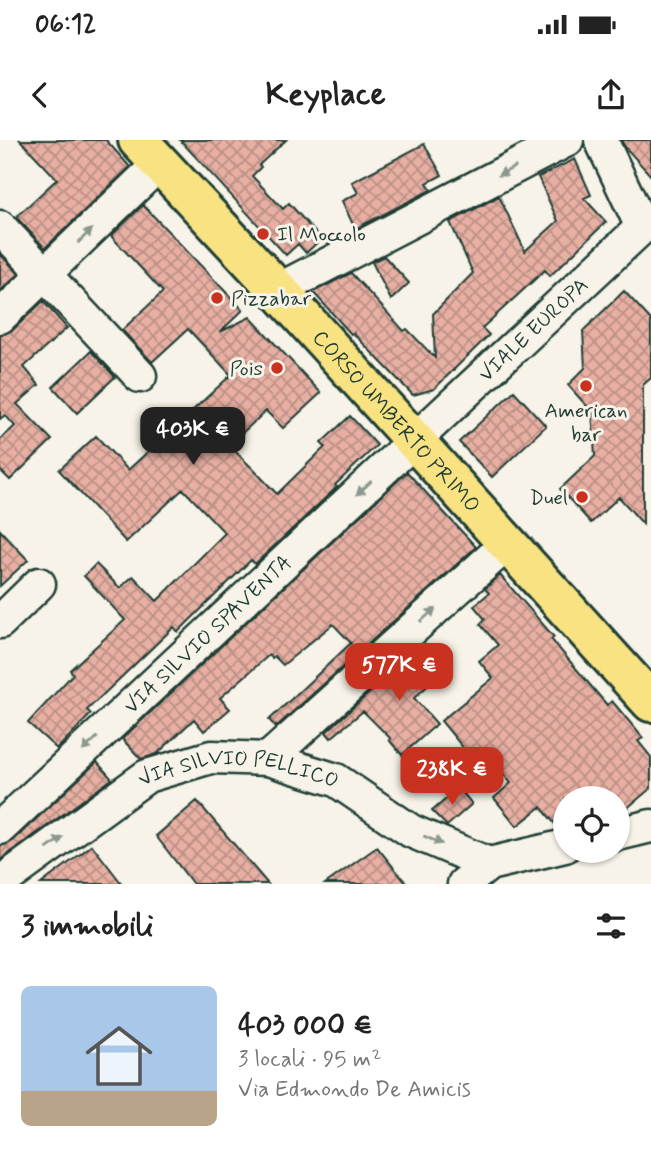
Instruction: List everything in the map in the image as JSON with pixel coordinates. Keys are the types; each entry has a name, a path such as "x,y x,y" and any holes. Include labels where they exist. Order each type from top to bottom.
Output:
{"main road":[{"name":"CORSO UMBERTO PRIMO","path":"149,152 278,290 651,702"}],"street":[{"path":"278,290 567,140"},
{"path":"601,140 646,223"},
{"path":"0,317 45,276 149,152"},
{"name":"VIALE EUROPA","path":"414,441 646,223"},
{"path":"0,227 140,376"},
{"name":"VIA SILVIO SPAVENTA","path":"0,828 414,441"},
{"path":"268,759 507,544"},
{"path":"0,622 39,584"},
{"name":"VIA SILVIO PELLICO","path":"0,883 147,776 211,757 268,759 336,780 411,831 489,864"},
{"path":"630,831 651,826"},
{"path":"464,884 489,864 553,849"}],"building":[{"path":"20,140 106,140 130,167 45,248 16,217 57,179"},
{"path":"180,140 286,140 259,165 261,167 252,176 283,209 289,203 321,239 306,253 298,244 286,255"},
{"path":"621,140 651,140 651,176 625,147"},
{"path":"424,144 442,175 427,183 431,190 355,229 342,201 358,193 352,182"},
{"path":"575,159 591,195 584,198 606,222 550,276 545,270 482,328 489,335 434,389 413,395 313,292 351,273 404,331 407,329 435,358 433,314 473,273 450,222 499,196 525,251 558,221 538,177"},
{"path":"143,205 243,310 220,332 250,317 321,393 283,428 266,411 229,445 277,494 325,447 321,443 350,416 377,445 335,485 337,487 255,564 251,560 178,632 174,627 87,710 91,714 57,749 28,723 73,674 70,670 125,620 84,576 96,564 120,588 133,576 157,601 225,533 183,489 126,542 59,470 96,436 128,470 231,375 188,329 152,362 122,330 163,292 111,236"},
{"path":"0,254 19,274 0,291"},
{"path":"384,256 409,283 391,300 372,262"},
{"path":"624,291 651,320 651,378 643,385 643,524 619,497 591,523 560,489 595,456 592,412 568,385 585,368 583,331"},
{"path":"43,301 67,328 24,367 39,385 17,404 52,440 10,480 0,470 0,440 15,426 5,415 0,419 0,335 13,330"},
{"path":"91,351 115,377 77,413 53,387"},
{"path":"514,391 546,426 492,477 459,442"},
{"path":"407,472 476,547 276,727 269,720 351,643 333,624 283,665 269,655 220,698 230,709 204,731 194,719 157,754 141,759 122,739"},
{"path":"0,530 28,560 0,586"},
{"path":"500,575 554,637 551,639 607,705 612,701 643,738 638,741 651,757 651,788 630,806 630,786 553,786 553,822 541,807 517,826 494,798 511,783 485,752 474,761 441,721 493,678 479,661 498,645 480,624 485,619 474,606 489,593 485,589"},
{"path":"420,647 442,673 414,698 437,724 402,755 389,740 391,739 363,711 331,738 326,732"},
{"path":"97,762 112,779 0,860 0,846 13,841"},
{"path":"459,788 472,804 447,826 432,811"},
{"path":"197,801 268,884 193,884 156,836"},
{"path":"92,845 122,884 41,884 70,862"},
{"path":"377,847 407,884 325,884"}],"place":[{"name":"Il Moccolo","path":"263,234"},
{"name":"Pizzabar","path":"217,298"},
{"name":"Pois","path":"277,368"},
{"name":"American bar","path":"586,386"},
{"name":"Duel","path":"582,497"}]}
